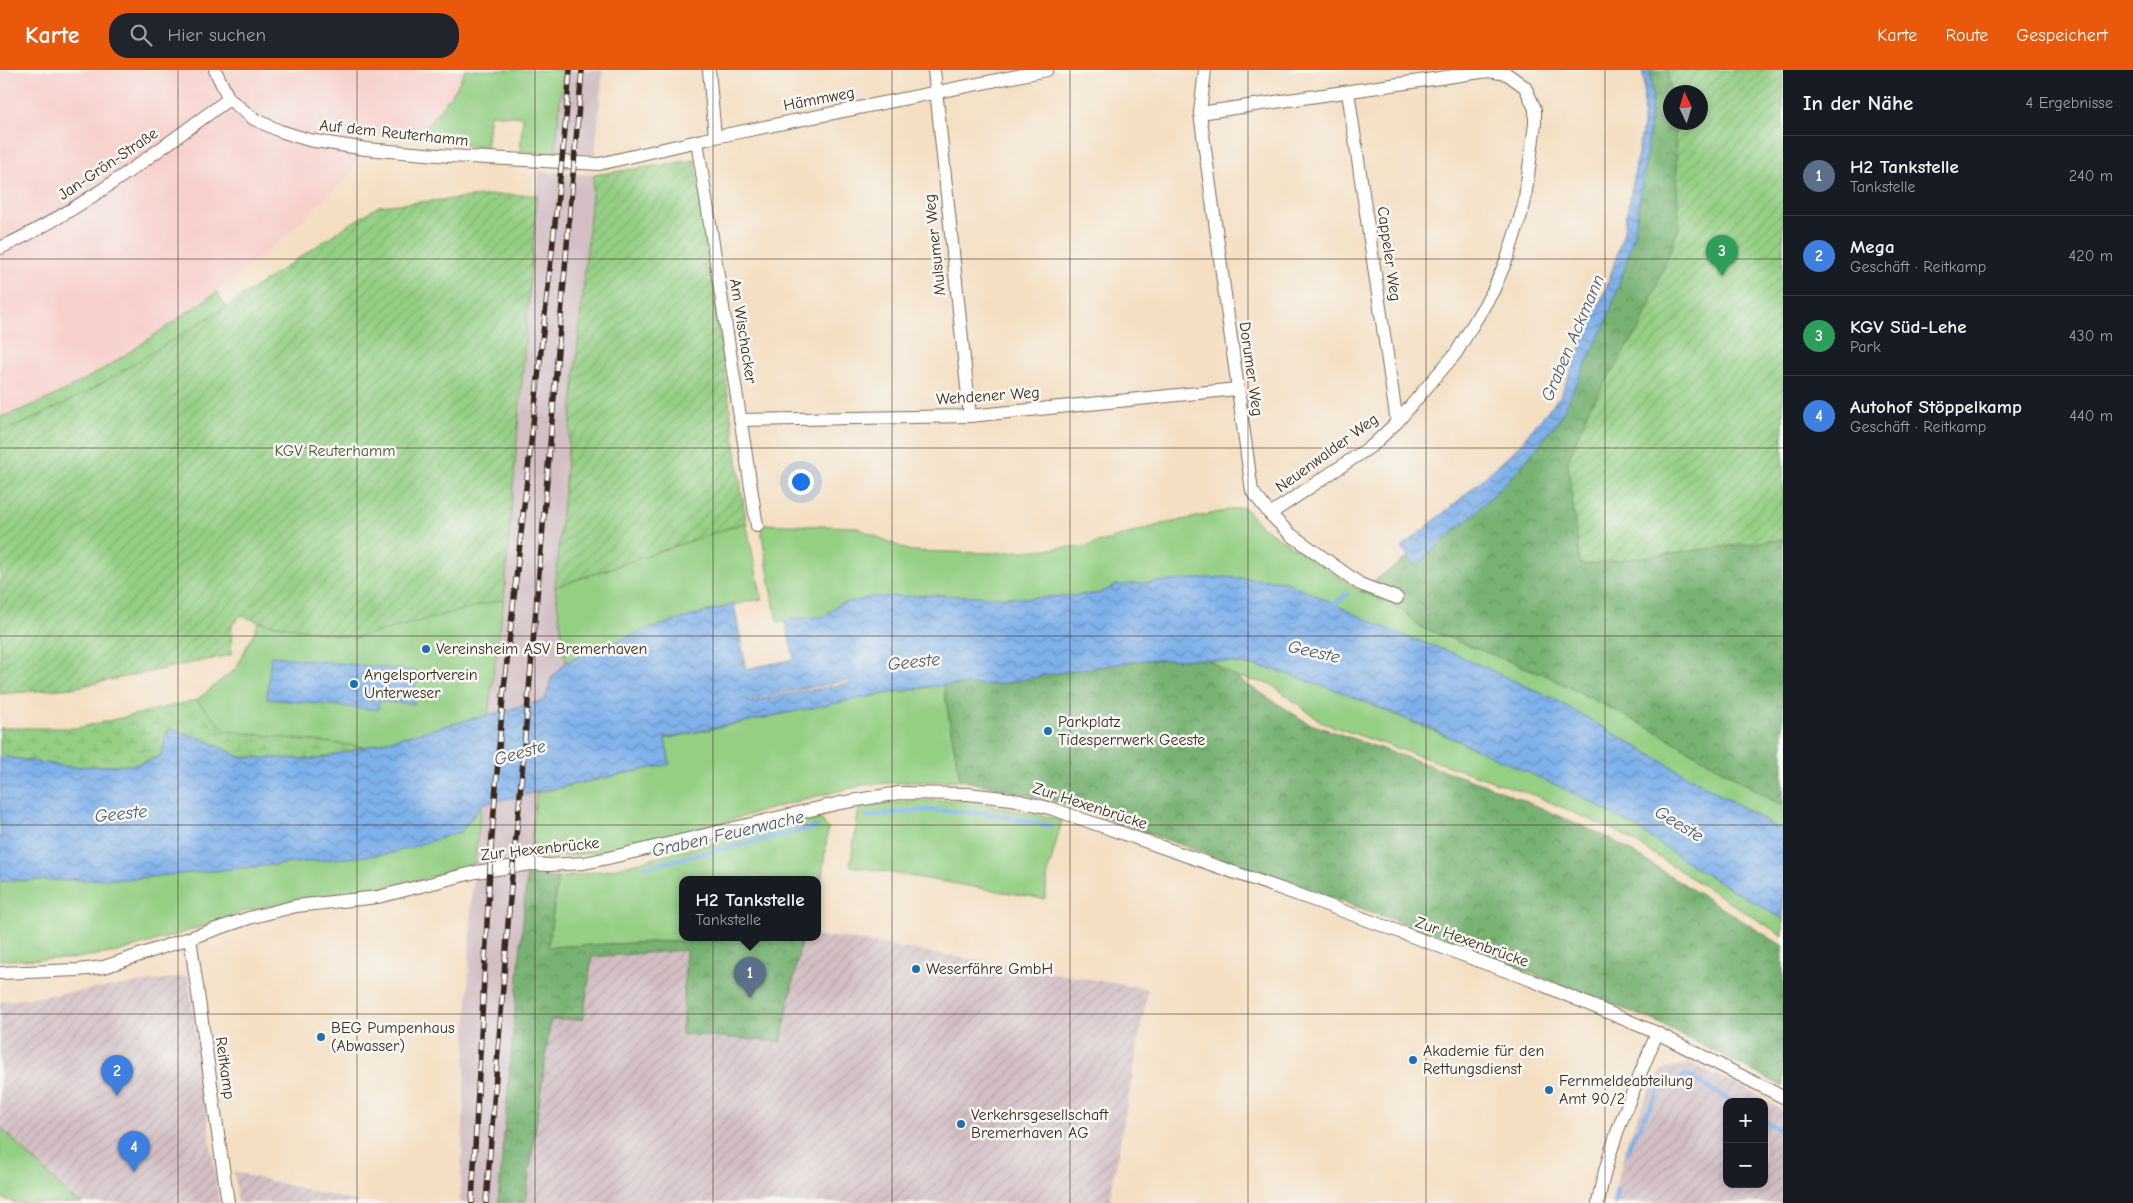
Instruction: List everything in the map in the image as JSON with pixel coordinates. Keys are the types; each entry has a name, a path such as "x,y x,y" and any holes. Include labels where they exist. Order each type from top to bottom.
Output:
{"street":[{"name":"Auf dem Reuterhamm","path":"215,70 229,99 254,119 280,131 309,140 366,149 450,156 599,164"},
{"path":"709,70 715,137"},
{"name":"Mulsumer Weg","path":"934,70 970,416"},
{"name":"Hämmweg","path":"599,164 715,137 1047,70"},
{"name":"Dorumer Weg","path":"1205,70 1200,113 1252,491 1270,514 1290,534 1360,584 1397,598"},
{"name":"Neuenwalder Weg","path":"1270,514 1373,445 1398,422 1456,353 1494,291 1508,256 1524,205 1535,124 1534,109 1525,87 1508,74 1488,71 1348,92"},
{"path":"1200,113 1348,92"},
{"name":"Cappeler Weg","path":"1348,92 1398,422"},
{"name":"Jan-Grön-Straße","path":"0,248 62,214 112,183 229,99"},
{"name":"Am Wischacker","path":"697,141 757,526"},
{"name":"Wehdener Weg","path":"740,420 970,416 1237,389"},
{"name":"Zur Hexenbrücke","path":"0,973 104,967 249,918 296,906 378,897 476,872 531,864 584,863 840,803 899,794 968,794 1012,799 1053,809 1174,850 1531,980 1657,1033 1783,1097"},
{"name":"Reitkamp","path":"190,938 228,1203"},
{"path":"1598,1203 1605,1172 1619,1128 1657,1033"}],"shaded area":[{"path":"0,70 465,70 456,89 419,136 367,133 349,175 289,233 217,292 92,376 53,397 0,417"},
{"path":"563,70 603,70 595,154 555,154"},
{"path":"538,171 594,175 555,587 566,662 552,677 545,699 488,715 504,599"},
{"path":"536,793 498,1203 460,1203 472,891 482,804"},
{"path":"821,937 837,937 1148,989 1109,1203 525,1203 551,1020 583,1019 592,957 686,950 682,1034 781,1042 801,941 821,941"},
{"path":"188,976 219,1203 82,1203 71,1197 0,1127 0,1002"},
{"path":"1689,1063 1743,1087 1761,1098 1723,1098 1723,1188 1768,1188 1768,1102 1783,1111 1783,1203 1611,1203 1628,1139 1650,1090 1662,1070"},
{"path":"234,1172 363,1203 238,1203"}],"green space":[{"path":"465,70 563,70 555,154 520,151 523,117 490,114 486,149 419,136 456,89"},
{"path":"1650,70 1668,70 1670,85 1663,85 1663,130 1675,130 1679,227 1642,324 1589,409 1568,461 1580,565 1783,539 1783,806 1661,734 1543,674 1420,627 1401,609 1360,591 1408,557 1415,566 1476,512 1520,468 1559,420 1635,230 1649,135 1652,94"},
{"path":"1668,70 1783,70 1783,539 1580,565 1568,461 1589,409 1642,324 1679,228 1675,130 1708,130 1708,85 1670,85"},
{"path":"695,160 746,522 555,587 594,175"},
{"name":"KGV Reuterhamm","path":"492,195 537,195 504,599 355,638 259,622 241,615 232,625 231,655 72,688 0,694 0,432 25,423 96,387 226,307 379,206"},
{"path":"217,292 226,307 88,391 30,420 0,432 0,417 29,407 86,379 113,363"},
{"path":"1244,507 1261,526 1360,591 1401,609 1420,627 1543,674 1661,734 1783,806 1783,831 1554,699 1453,653 1394,632 1117,585 1098,594 1034,598 936,595 839,604 824,616 777,622 760,524 855,527 910,551 994,553 1087,546 1163,524"},
{"path":"746,522 762,599 687,617 566,662 555,587"},
{"name":"Angelsportverein Unterweser","path":"504,599 488,715 365,747 225,731 197,700 236,668 259,622 355,637"},
{"path":"1207,659 1272,669 1341,692 1515,765 1584,798 1632,825 1783,919 1783,936 1622,834 1536,796 1323,723 1271,684 1236,677"},
{"path":"1207,659 1308,723 1497,789 1610,838 1783,946 1783,1087 1657,1022 1397,921 1059,802 960,780 943,685 1000,684 1146,660"},
{"path":"943,685 960,780 869,784 605,851 529,860 536,793 670,764 665,739 842,701"},
{"path":"197,700 225,731 365,747 318,759 240,757 201,738 168,729 160,757 134,765 70,767 0,756 0,728 78,728"},
{"path":"966,800 1062,820 1048,873 1045,899 850,866 859,808 908,801"},
{"path":"482,804 474,864 406,884 299,900 246,911 186,932 117,952 69,959 0,960 0,881 129,879 461,832"},
{"path":"808,818 821,819 828,829 821,884 821,876 679,876 679,941 548,947 558,878 613,869"},
{"path":"527,875 558,878 548,947 679,941 801,941 781,1042 682,1034 686,950 592,957 583,1019 551,1020 525,1203 498,1203"},
{"path":"0,1127 71,1197 82,1203 15,1203 0,1197"}],"water":[{"path":"1642,70 1650,70 1652,94 1649,135 1635,230 1606,323 1559,420 1520,468 1476,512 1415,566 1401,548 1514,451 1560,396 1607,286 1623,235 1643,126 1644,80"},
{"name":"Geeste","path":"1224,577 1285,581 1394,632 1453,653 1554,699 1783,831 1783,919 1700,871 1632,825 1584,798 1441,733 1341,692 1272,669 1207,659 1146,660 1000,684 943,685 886,693 665,738 670,764 482,804 461,832 389,854 129,879 0,881 0,756 70,767 134,765 160,757 169,729 201,738 240,757 318,759 545,700 552,677 566,662 647,629 734,604 746,669 794,659 785,620 824,616 839,604 872,597 936,595 1034,598 1098,594 1117,585","holes":["848,680 848,683 748,702 748,700"]},
{"path":"271,656 417,671 414,704 379,701 378,710 267,699"}],"waterway":[{"name":"Graben Ackmann","path":"1330,607 1347,594"},
{"name":"Graben Feuerwache","path":"867,816 927,810 985,813 1051,826"},
{"name":"Graben Feuerwache","path":"646,867 817,827"},
{"name":"Graben Feuerwache","path":"1627,1153 1630,1143 1661,1088 1687,1075 1725,1098"},
{"name":"Graben Feuerwache","path":"1768,1123 1783,1131"},
{"name":"Graben Feuerwache","path":"1615,1203 1617,1189"}],"railway":[{"path":"472,1203 491,849 503,698 564,141 570,70"},
{"path":"486,1203 511,886 582,70"}],"place":[{"name":"KGV Süd-Lehe","path":"1722,276"},
{"name":"Vereinsheim ASV Bremerhaven","path":"426,649"},
{"name":"Angelsportverein Unterweser","path":"354,684"},
{"name":"Parkplatz Tidesperrwerk Geeste","path":"1048,731"},
{"name":"Weserfähre GmbH","path":"916,969"},
{"name":"H2 Tankstelle","path":"750,998"},
{"name":"BEG Pumpenhaus (Abwasser)","path":"321,1037"},
{"name":"Akademie für den Rettungsdienst","path":"1413,1060"},
{"name":"Fernmeldeabteilung Amt 90/2","path":"1549,1090"},
{"name":"Mega","path":"117,1096"},
{"name":"Verkehrsgesellschaft Bremerhaven AG","path":"961,1124"},
{"name":"Autohof Stöppelkamp","path":"134,1172"}]}
